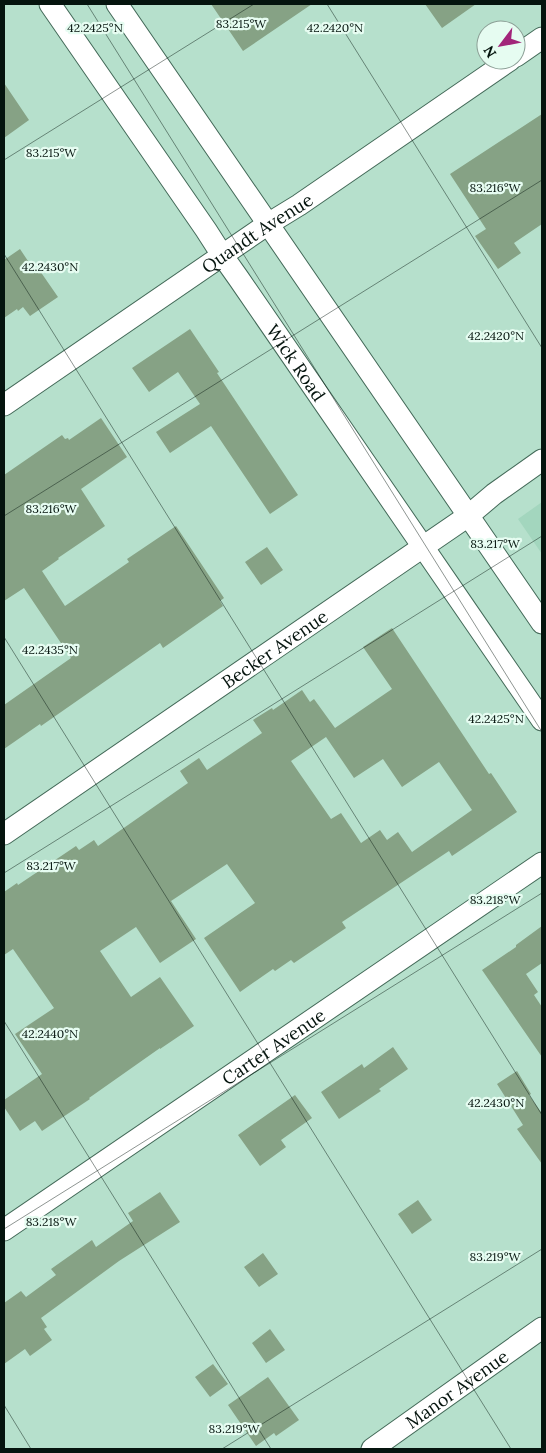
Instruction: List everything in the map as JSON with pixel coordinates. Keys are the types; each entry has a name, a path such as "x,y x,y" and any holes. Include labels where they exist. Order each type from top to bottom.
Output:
{"street":[{"name":"Wick Road","path":"50,4 542,720"},
{"path":"117,4 542,623"},
{"path":"526,49 542,38"},
{"name":"Quandt Avenue","path":"4,405 495,70"},
{"name":"Becker Avenue","path":"4,834 468,516 494,494 542,460"},
{"name":"Carter Avenue","path":"4,1230 542,863"},
{"name":"Manor Avenue","path":"372,1449 542,1328"}],"shaded area":[{"path":"542,502 542,554 518,519"}],"building":[{"path":"211,4 312,4 243,51"},
{"path":"425,4 476,4 442,28"},
{"path":"4,83 29,120 4,138"},
{"path":"542,114 542,224 514,243 521,253 498,269 475,236 486,229 450,174"},
{"path":"20,249 36,273 40,271 58,297 30,316 23,307 4,318 4,260"},
{"path":"190,329 298,495 270,514 211,426 170,453 156,432 200,404 178,372 149,392 132,368"},
{"path":"101,418 127,457 81,489 105,526 42,571 65,606 129,562 127,559 176,526 224,598 220,601 223,606 163,648 160,643 41,726 40,724 4,749 4,705 71,658 24,588 4,601 4,475 62,435 65,439 68,438 69,440"},
{"path":"267,547 283,570 261,585 245,562"},
{"path":"392,628 489,774 491,773 517,812 452,856 449,851 342,922 346,928 294,963 291,960 275,971 273,969 240,992 204,938 255,903 227,864 171,901 196,939 160,963 136,927 100,951 131,997 160,977 194,1026 42,1131 35,1121 20,1131 4,1107 4,1100 42,1074 15,1034 54,1008 13,949 4,955 4,892 17,883 18,885 76,846 79,850 94,840 98,846 188,783 180,771 199,758 207,770 262,733 253,720 272,708 273,710 302,690 310,702 314,699 335,728 392,689 363,647","holes":["326,737 354,778 383,759 402,787 439,762 472,810 412,852 398,832 387,840 380,830 361,843 341,813 331,819 291,761"]},
{"path":"542,926 542,963 526,974 538,992 534,995 542,1007 542,1057 482,970 516,947 516,945"},
{"path":"393,1047 408,1069 379,1089 381,1091 339,1119 321,1092 362,1064 364,1068"},
{"path":"517,1071 531,1094 529,1095 542,1112 542,1164 517,1129 523,1125 497,1084"},
{"path":"295,1095 312,1118 281,1140 286,1147 260,1166 238,1135"},
{"path":"160,1192 180,1222 119,1261 41,1318 47,1327 44,1329 52,1340 30,1356 25,1349 4,1364 4,1303 21,1291 26,1297 56,1275 51,1269 92,1240 96,1247 133,1221 128,1213"},
{"path":"418,1200 432,1220 412,1234 398,1214"},
{"path":"263,1253 278,1274 259,1287 244,1267"},
{"path":"270,1329 285,1350 266,1363 252,1343"},
{"path":"213,1364 228,1384 210,1397 195,1377"},
{"path":"268,1377 299,1420 276,1436 274,1433 256,1446 228,1405"}]}
